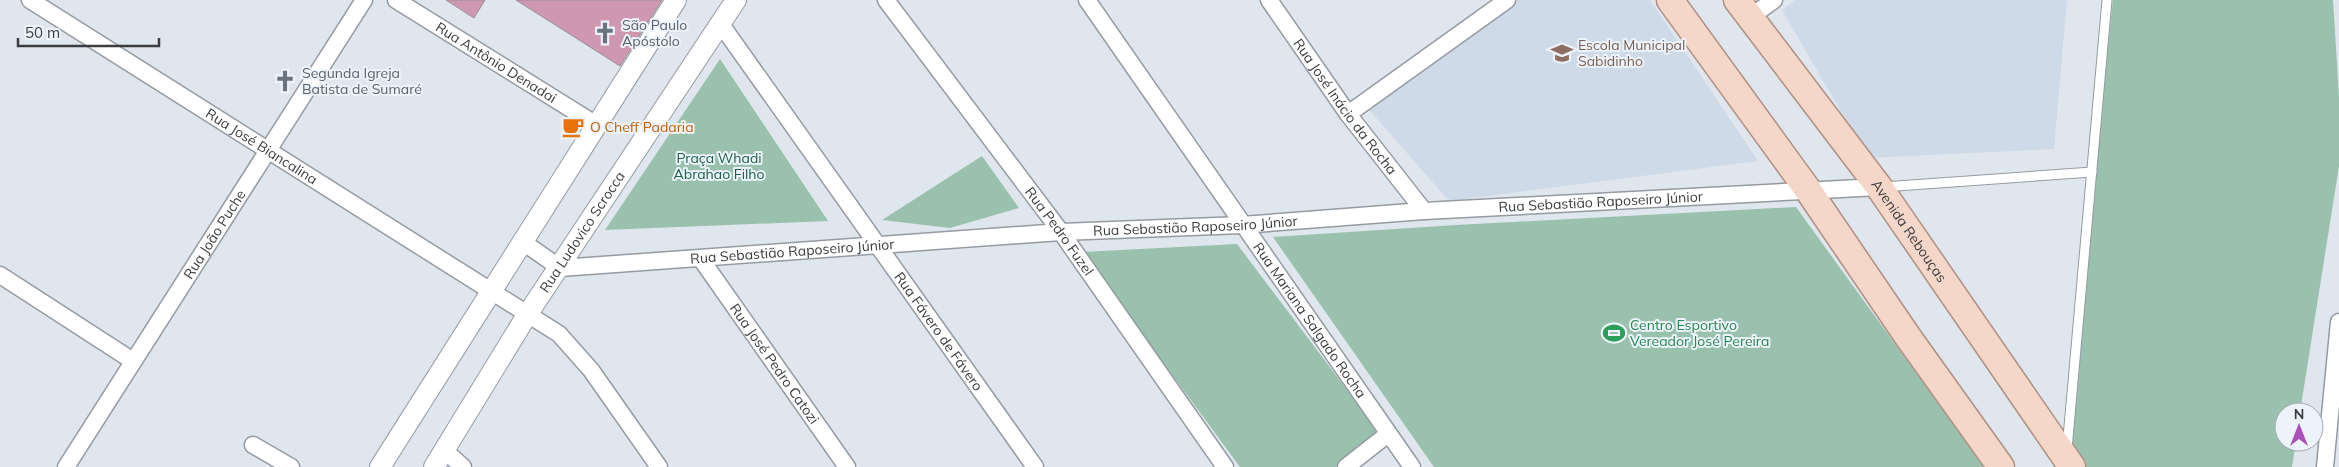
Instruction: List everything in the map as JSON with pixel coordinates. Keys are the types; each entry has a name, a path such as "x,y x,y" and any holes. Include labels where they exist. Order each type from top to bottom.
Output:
{"main road":[{"path":"1670,0 1808,190 1908,337 2001,467"},
{"name":"Avenida Rebouças","path":"1743,9 1878,187 2068,464"}],"street":[{"name":"Rua José Biancalina","path":"30,0 559,334 575,350 659,467"},
{"name":"Rua João Puche","path":"66,467 364,0"},
{"name":"Rua Antônio Denadai","path":"396,0 596,124"},
{"path":"380,467 676,0"},
{"name":"Rua Ludovico Scrocca","path":"434,467 527,315 560,268 736,0"},
{"name":"Rua Pedro Fuzel","path":"886,0 1061,232 1225,467"},
{"name":"Rua Mariana Salgado Rocha","path":"1087,0 1412,467"},
{"name":"Rua José Inácio da Rocha","path":"1269,0 1348,114 1424,211"},
{"path":"1348,114 1507,0"},
{"path":"1743,9 1774,0"},
{"name":"Rua Fávero de Fávero","path":"720,23 1035,467"},
{"name":"Rua Sebastião Raposeiro Júnior","path":"560,268 1061,232 1242,225 1424,211 1878,187"},
{"path":"523,242 560,268"},
{"name":"Rua José Pedro Catozi","path":"701,259 848,467"},
{"path":"0,275 133,360"},
{"path":"2325,467 2336,390 2339,322"},
{"path":"1346,467 1388,434"},
{"path":"253,445 291,467"},
{"path":"444,450 463,467"}],"lane":[{"path":"2068,464 2107,0"},
{"path":"1878,187 2092,172"}],"shaded area":[{"name":"Escola Municipal Sabidinho","path":"1512,0 1650,0 1758,161 1449,201 1365,105"},
{"path":"1795,0 2067,0 2054,149 1868,158 1782,10"}],"green space":[{"path":"2113,0 2333,0 2339,97 2339,166 2302,402 2274,402 2274,452 2294,452 2292,467 2079,467 2062,443"},
{"name":"Praça Whadi Abrahao Filho","path":"720,59 828,221 605,230"},
{"path":"982,156 1019,208 950,228 882,220"},
{"name":"Centro Esportivo Vereador José Pereira","path":"1796,207 1984,467 1434,467 1273,237 1456,225"},
{"path":"1237,244 1378,431 1336,467 1240,467 1082,252"}],"building":[{"path":"446,0 485,0 474,18"},
{"name":"São Paulo Apóstolo","path":"516,0 662,0 620,66"}],"place":[{"name":"São Paulo Apóstolo","path":"605,33"},
{"name":"Escola Municipal Sabidinho","path":"1562,53"},
{"name":"Segunda Igreja Batista de Sumaré","path":"285,81"},
{"name":"O Cheff Padaria","path":"573,127"},
{"name":"Centro Esportivo Vereador José Pereira","path":"1614,333"}]}
